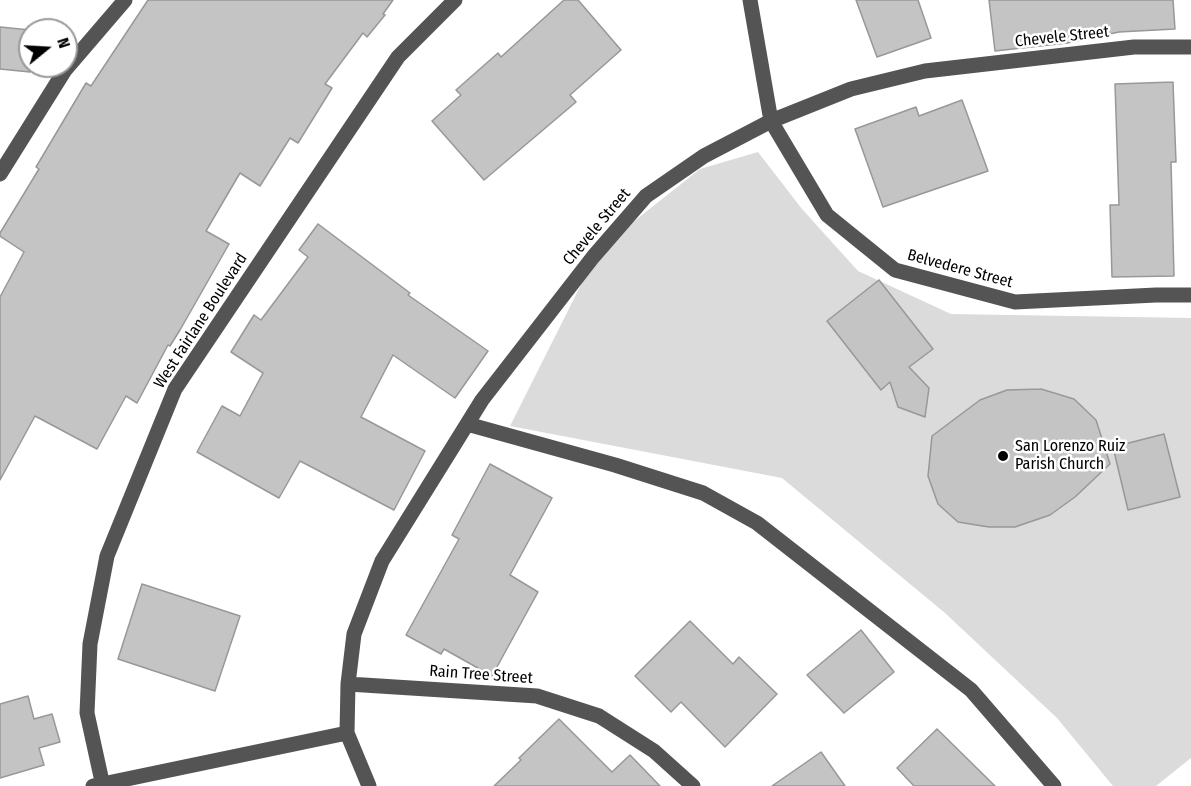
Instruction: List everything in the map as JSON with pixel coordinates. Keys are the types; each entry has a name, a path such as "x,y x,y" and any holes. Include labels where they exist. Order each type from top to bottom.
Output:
{"street":[{"path":"0,174 65,70 125,0"},
{"name":"West Fairlane Boulevard","path":"100,785 87,713 90,644 107,556 175,389 398,57 455,0"},
{"name":"Belvedere Street","path":"750,0 771,121 827,215 895,270 1015,302 1191,295"},
{"name":"Chevele Street","path":"369,786 347,733 348,684 354,634 382,561 482,400 593,257 646,196 704,156 771,121 851,89 925,71 1134,47 1191,47"},
{"path":"467,424 615,465 703,493 757,523 971,690 1054,786"},
{"name":"Rain Tree Street","path":"348,684 537,696 599,716 654,751 693,786"},
{"path":"100,785 347,733"}],"shaded area":[{"path":"758,152 802,209 858,271 951,314 1191,318 1191,758 1156,786 1113,786 1057,718 945,613 782,478 510,426 599,249 700,169"}],"building":[{"path":"148,0 393,0 383,14 385,15 367,37 363,33 325,84 332,88 298,143 290,138 260,186 240,173 206,231 229,244 180,330 170,346 168,345 137,403 126,396 97,449 35,416 0,480 0,297 24,252 0,236 0,233 39,169 36,167 86,83 91,86"},
{"path":"564,0 578,0 621,50 570,95 576,102 484,180 432,121 461,95 456,90 498,53 501,57"},
{"path":"856,0 918,0 931,38 877,57"},
{"path":"989,0 1173,0 1175,29 1119,32 1067,43 995,51"},
{"path":"0,27 18,29 18,71 0,69"},
{"path":"1173,82 1176,162 1171,162 1174,276 1112,277 1110,205 1119,205 1115,84"},
{"path":"962,100 988,171 883,207 855,129 916,107 919,116"},
{"path":"318,224 410,293 408,295 488,351 455,398 393,355 361,417 425,451 394,510 300,461 279,498 197,452 222,406 240,416 263,373 231,352 254,315 261,320 308,257 299,250"},
{"path":"879,280 933,349 909,367 929,388 925,417 898,407 890,382 881,390 827,321"},
{"path":"1041,389 1074,399 1096,420 1110,464 1075,497 1050,515 1015,527 989,527 958,522 938,504 928,476 932,436 980,400 1007,390"},
{"path":"1164,434 1180,497 1128,510 1113,447"},
{"path":"490,464 552,498 510,575 538,592 492,676 444,649 441,654 406,635 459,539 452,535"},
{"path":"142,584 240,616 215,691 118,659"},
{"path":"690,621 733,664 739,657 777,694 725,747 681,702 671,712 635,676"},
{"path":"861,630 894,672 844,713 807,675"},
{"path":"28,696 34,719 52,714 60,742 39,748 44,765 0,778 0,704"},
{"path":"559,719 612,772 630,755 660,786 494,786"},
{"path":"937,729 995,786 914,786 897,768"},
{"path":"821,752 845,786 772,786"}],"place":[{"name":"San Lorenzo Ruiz Parish Church","path":"1003,456"}]}
